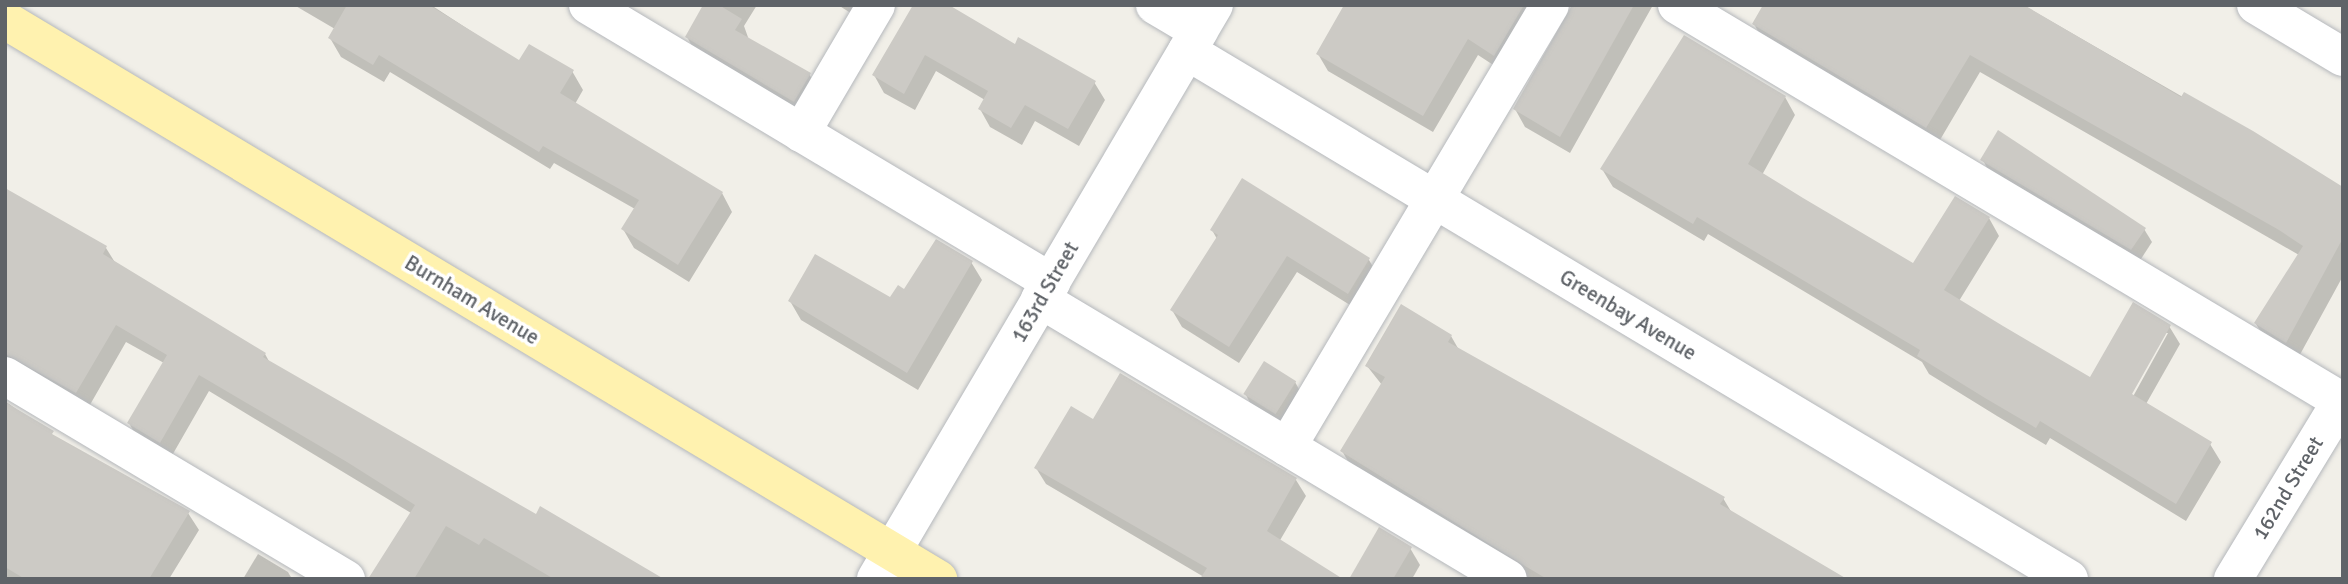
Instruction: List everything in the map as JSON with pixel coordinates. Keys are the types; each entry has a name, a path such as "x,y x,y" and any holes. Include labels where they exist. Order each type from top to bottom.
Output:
{"main road":[{"name":"Burnham Avenue","path":"5,20 884,565 938,579"}],"street":[{"path":"588,5 801,133 1287,447 1508,579"},
{"path":"801,133 876,5"},
{"name":"Greenbay Avenue","path":"1156,5 1200,29 1434,199 2069,579"},
{"path":"1287,447 1550,5"},
{"path":"1677,5 2342,400"},
{"path":"2256,5 2343,57"},
{"name":"163rd Street","path":"884,565 1200,29"},
{"path":"5,376 346,579"},
{"name":"162nd Street","path":"2233,579 2342,400"}],"building":[{"path":"347,5 429,5 519,60 529,44 574,70 560,93 723,192 678,265 621,229 639,200 543,146 539,152 379,55 373,65 328,38"},
{"path":"703,5 719,5 742,19 735,30 811,73 794,102 685,37"},
{"path":"913,5 949,5 1015,44 1018,37 1096,81 1068,129 1025,105 1011,128 978,109 988,91 925,55 904,94 872,75"},
{"path":"1344,5 1524,5 1494,56 1468,39 1423,116 1316,54"},
{"path":"1572,5 1634,5 1560,137 1513,109"},
{"path":"1763,5 2024,5 2181,97 2184,92 2253,131 2343,187 2343,238 2286,343 2254,323 2303,246 2279,230 1970,55 1926,128 1752,24"},
{"path":"1684,35 1786,96 1748,164 1803,198 1913,263 1955,196 1990,217 1944,290 2003,326 2090,377 2133,302 2171,325 2132,394 2212,442 2176,504 2040,421 2036,428 1985,398 1917,356 1920,350 1697,217 1693,224 1600,169"},
{"path":"1998,130 2146,228 2131,250 1980,160"},
{"path":"1242,178 1370,258 1348,294 1287,256 1229,347 1170,310 1218,235 1210,230"},
{"path":"5,188 107,246 103,254 266,353 263,357 536,514 540,506 664,579 554,579 484,538 479,545 446,526 414,579 368,579 415,505 347,462 199,375 160,443 127,423 167,355 116,325 76,393 5,354"},
{"path":"936,239 973,261 907,373 788,301 815,254 890,297 898,285 904,289"},
{"path":"1401,304 1452,335 1448,342 1725,497 1720,504 1847,579 1547,579 1525,566 1340,451 1385,377 1365,366"},
{"path":"1264,361 1296,381 1276,414 1243,394"},
{"path":"1120,373 1297,478 1267,531 1343,579 1200,579 1207,568 1034,468 1071,406 1093,419"},
{"path":"5,402 54,431 52,434 190,511 149,579 25,579 5,567"},
{"path":"1379,527 1412,547 1393,579 1349,579"}]}
